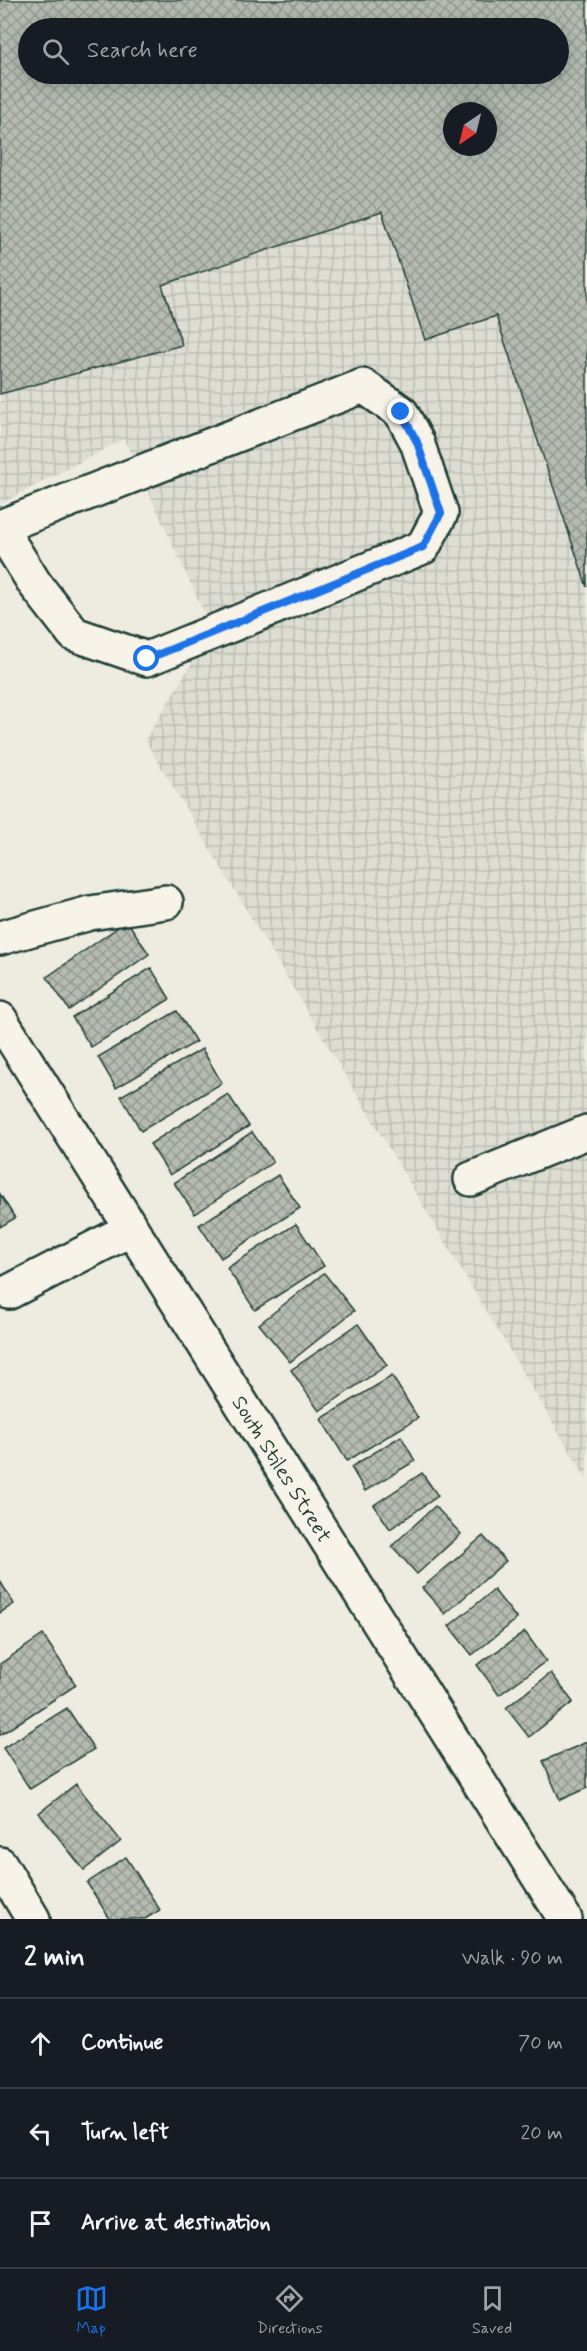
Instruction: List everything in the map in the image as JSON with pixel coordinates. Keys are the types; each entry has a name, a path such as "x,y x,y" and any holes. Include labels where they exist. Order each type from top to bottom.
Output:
{"main road":[{"path":"363,386 401,412 417,442 441,513 423,547 147,659 74,634 35,584 0,528 363,386"},
{"path":"0,938 90,913 166,902"},
{"name":"South Stiles Street","path":"0,1019 565,1919"},
{"path":"471,1179 587,1132"},
{"path":"9,1292 131,1229"},
{"path":"0,1864 33,1919"}],"shaded area":[{"path":"0,0 587,0 587,1480 145,740 212,630 124,439 0,504"}],"building":[{"path":"0,0 587,0 587,587 496,316 425,340 382,212 162,285 182,345 0,394"},
{"path":"127,921 149,954 69,1010 47,977"},
{"path":"151,968 170,999 91,1047 72,1017"},
{"path":"177,1011 196,1042 116,1088 98,1057"},
{"path":"202,1049 222,1083 141,1131 121,1096"},
{"path":"228,1094 249,1126 170,1175 150,1144"},
{"path":"252,1132 273,1162 195,1214 174,1183"},
{"path":"278,1175 300,1208 221,1258 199,1225"},
{"path":"0,1194 15,1218 0,1227"},
{"path":"296,1224 324,1266 255,1310 227,1268"},
{"path":"324,1273 354,1311 290,1362 259,1324"},
{"path":"358,1324 387,1365 319,1411 291,1370"},
{"path":"392,1376 418,1418 347,1461 321,1419"},
{"path":"401,1436 415,1461 365,1491 351,1467"},
{"path":"422,1473 438,1496 390,1529 374,1505"},
{"path":"435,1506 461,1534 417,1574 392,1546"},
{"path":"483,1536 506,1561 445,1614 422,1588"},
{"path":"0,1581 14,1604 0,1613"},
{"path":"494,1590 517,1619 472,1655 449,1626"},
{"path":"525,1632 546,1661 499,1695 477,1665"},
{"path":"43,1635 76,1685 0,1735 0,1664"},
{"path":"551,1673 573,1702 529,1737 506,1708"},
{"path":"67,1708 94,1749 30,1789 3,1748"},
{"path":"587,1742 587,1788 560,1800 543,1761"},
{"path":"76,1784 121,1841 84,1870 39,1813"},
{"path":"126,1857 160,1910 145,1919 110,1919 87,1883"}],"route":[{"path":"147,659 423,547 441,513 417,442 401,412"}]}
